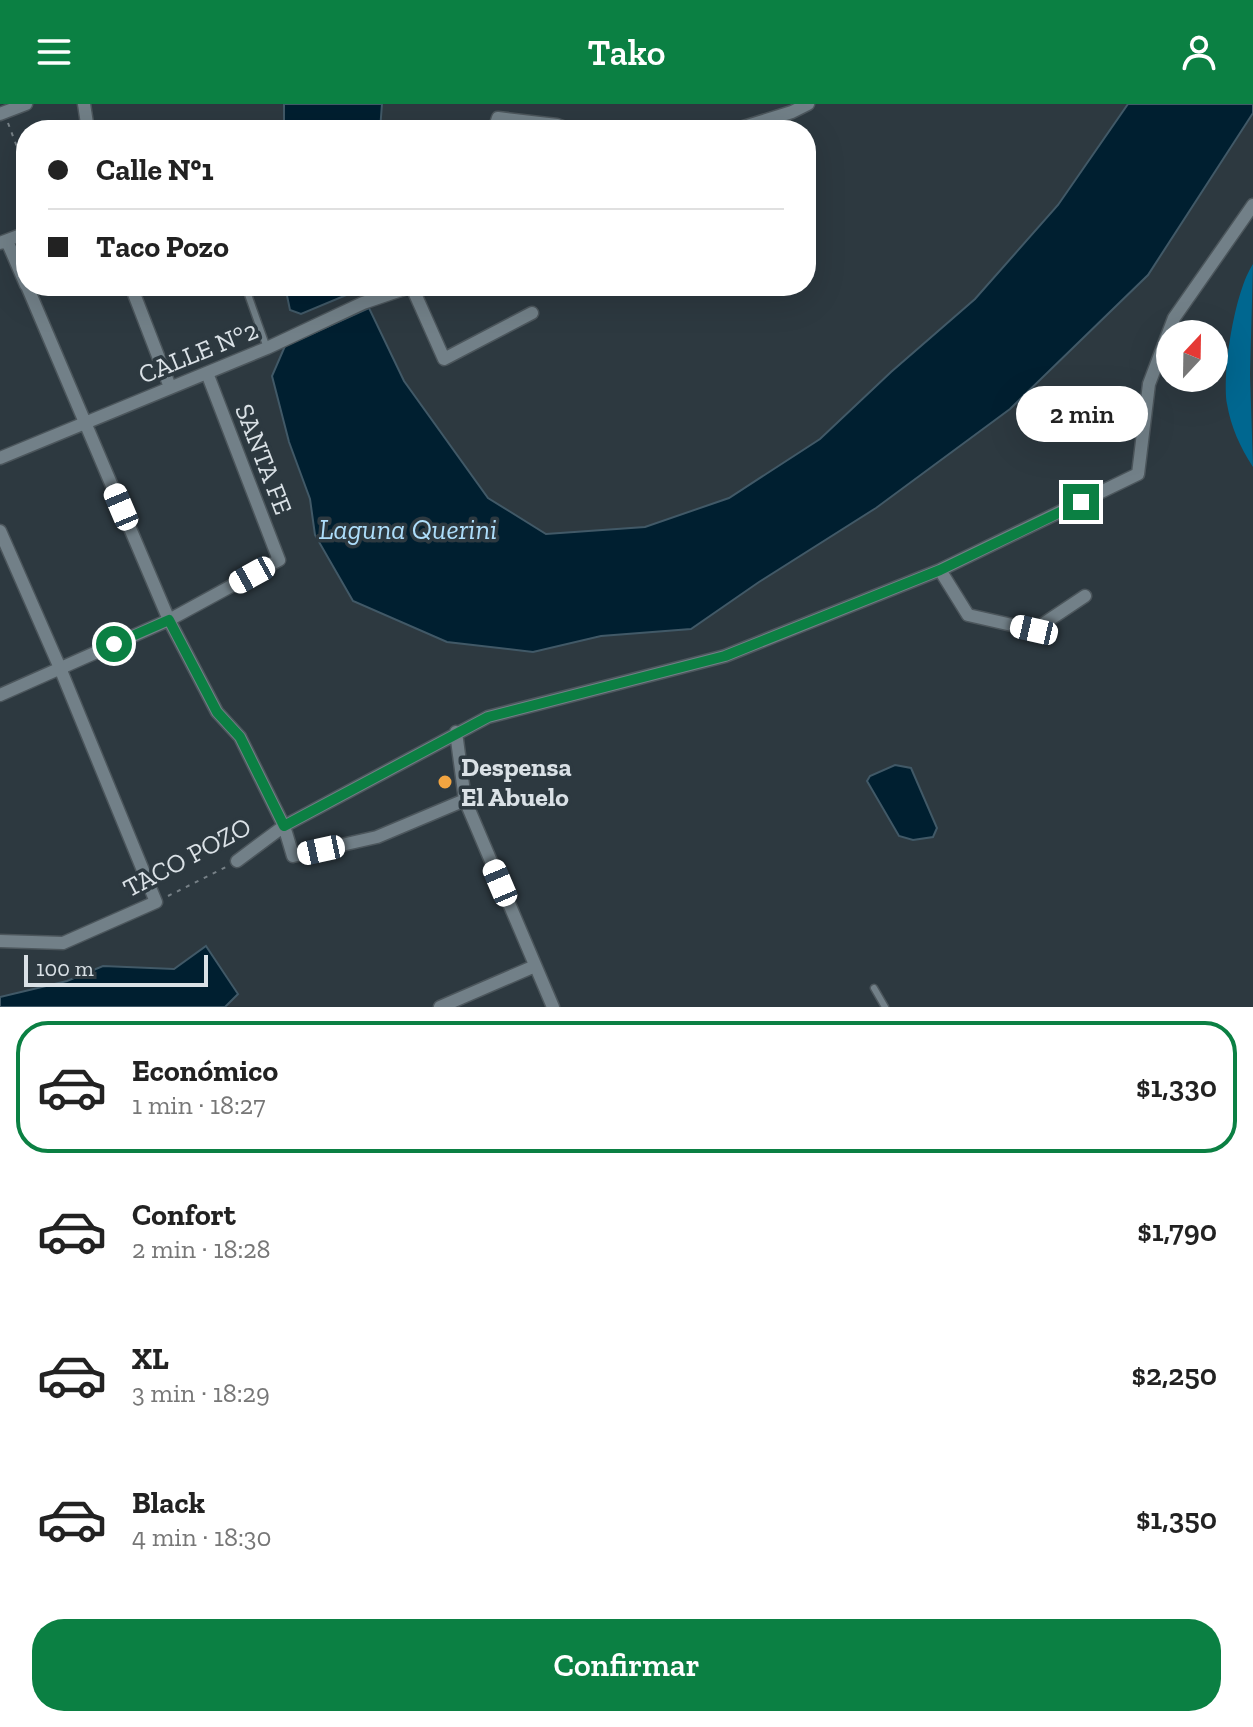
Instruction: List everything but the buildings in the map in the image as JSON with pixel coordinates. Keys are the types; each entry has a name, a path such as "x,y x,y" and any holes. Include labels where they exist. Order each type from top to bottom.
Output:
{"street":[{"path":"2,113 26,104"},
{"path":"766,120 808,104"},
{"name":"TACO POZO","path":"237,861 284,826 488,717 725,656 940,570 1138,474 1149,384 1174,318 1253,205"},
{"path":"4,242 16,265"},
{"path":"31,296 169,620 217,712 240,737 284,826 293,856 377,837 465,800"},
{"path":"135,296 170,387"},
{"name":"CALLE N°2","path":"0,458 267,348 384,296"},
{"path":"417,296 444,359 532,313"},
{"name":"SANTA FE","path":"169,620 279,560 207,373"},
{"path":"0,531 156,902"},
{"path":"940,570 968,615 1034,630 1085,596"},
{"path":"0,695 169,620"},
{"path":"456,732 465,800 553,1007"},
{"name":"TACO POZO","path":"0,941 63,943 156,902"},
{"path":"440,1007 535,966"}],"lane":[{"path":"249,296 267,348"},
{"path":"874,988 885,1007"}],"path":[{"path":"2,113 16,147"},
{"name":"TACO POZO","path":"156,902 237,861"}],"shaded area":[{"path":"1253,264 1250,374 1253,467 1234,429 1226,392 1228,352 1247,276"}],"water":[{"path":"284,104 382,104 381,120 284,120"},
{"name":"Laguna Querini","path":"1128,104 1253,104 1253,113 1148,275 1010,409 876,508 691,629 601,636 533,652 447,642 353,601 315,535 310,499 289,442 272,376 285,346 369,308 404,381 488,498 546,534 645,527 729,498 820,439 975,299 1058,205"},
{"path":"287,296 344,296 301,314 290,310"},
{"path":"895,765 911,768 937,828 933,837 913,840 899,836 867,781 870,776"},
{"path":"206,946 238,994 225,1007 0,1007 0,997 67,981 103,966 174,969"}],"place":[{"name":"Despensa El Abuelo","path":"445,782"}],"route":[{"path":"114,644 169,620 217,712 240,737 284,826 488,717 725,656 940,570 1081,502"}]}
